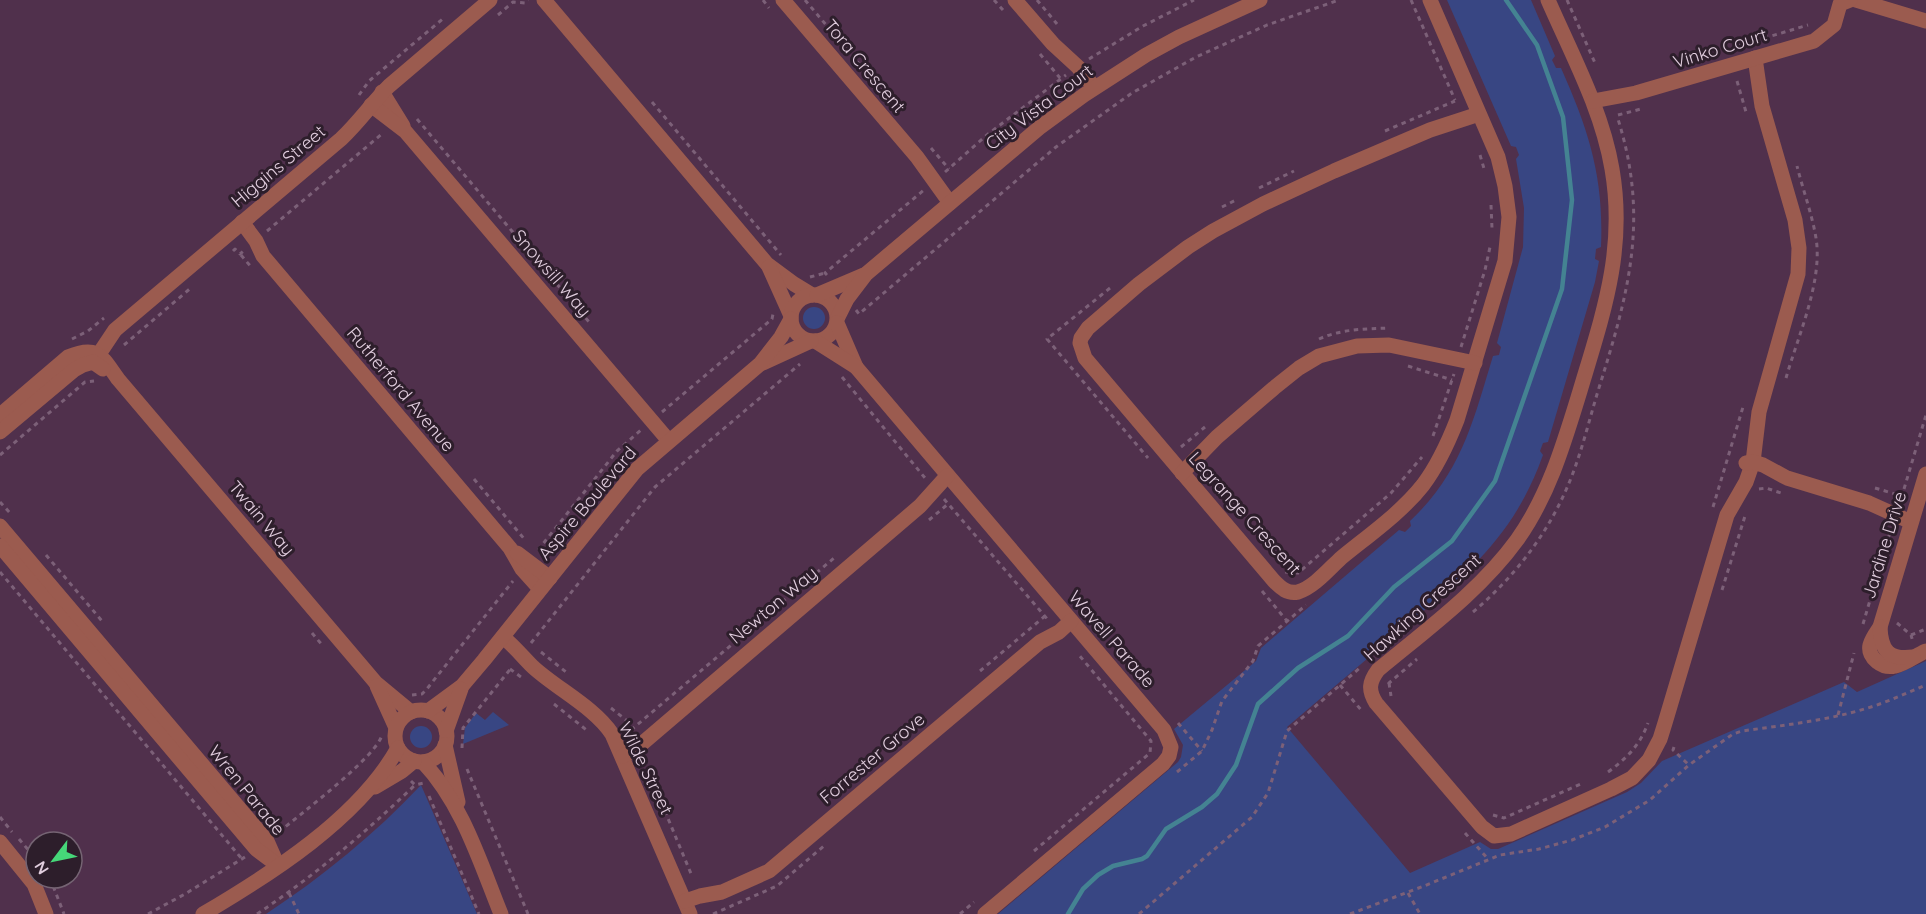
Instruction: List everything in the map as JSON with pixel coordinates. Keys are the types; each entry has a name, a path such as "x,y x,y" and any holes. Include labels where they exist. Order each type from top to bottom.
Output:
{"street":[{"name":"Higgins Street","path":"96,358 115,330 354,128 382,92 490,0"},
{"path":"544,0 767,264 794,284 829,300 834,305 837,320"},
{"name":"Tora Crescent","path":"783,0 917,157 940,177 954,200"},
{"path":"1015,0 1053,44 1078,67 1089,91"},
{"name":"City Vista Court","path":"866,274 1039,128 1089,91 1146,55 1234,5 1260,0"},
{"name":"Legrange Crescent","path":"1430,0 1477,109 1502,171 1507,202 1508,232 1505,261 1450,439 1441,458 1422,486 1400,509 1314,582 1297,592 1288,592 1281,588 1182,460 1085,358 1080,343 1084,333 1139,284 1188,247 1221,226 1289,191 1430,130 1460,111 1477,109"},
{"name":"Hawking Crescent","path":"1548,0 1595,107 1608,148 1617,216 1615,261 1609,294 1554,472 1536,510 1516,542 1474,588 1378,670 1370,683 1373,698 1482,827 1494,836 1511,834 1622,784 1641,770 1660,739 1727,515 1730,489 1749,466 1746,438 1759,412 1793,298 1799,264 1796,220 1748,60"},
{"name":"Vinko Court","path":"1595,107 1814,41 1833,24 1840,4 1850,0"},
{"path":"1856,0 1926,21"},
{"name":"Snowsill Way","path":"382,92 400,124 669,441"},
{"name":"Snowsill Way","path":"371,105 400,124"},
{"name":"Rutherford Avenue","path":"238,226 510,548 545,584"},
{"path":"767,264 797,333 813,341 829,336 847,298 866,274"},
{"path":"791,317 800,299 866,274"},
{"name":"Aspire Boulevard","path":"428,711 462,686 637,469 760,364 791,317"},
{"name":"Wavell Parade","path":"837,320 856,367 1164,730 1170,741 1171,752 1163,764 985,914"},
{"name":"Wavell Parade","path":"813,341 856,367"},
{"name":"Aspire Boulevard","path":"760,364 813,341"},
{"path":"1182,460 1217,437 1288,376 1319,356 1342,349 1373,344 1400,347 1473,368"},
{"path":"0,416 68,357 79,352 92,351 96,358 74,370 0,432"},
{"name":"Twain Way","path":"96,358 118,379 376,683 411,712"},
{"path":"1749,466 1763,465 1787,478 1913,517"},
{"name":"Jardine Drive","path":"1919,654 1885,659 1880,640 1880,627 1926,474"},
{"name":"Newton Way","path":"620,750 638,747 920,506 941,495 951,480"},
{"name":"Wren Parade","path":"0,526 278,866"},
{"name":"Wren Parade","path":"0,546 261,845"},
{"name":"Forrester Grove","path":"688,909 704,905 722,892 775,867 1040,642 1059,632 1068,617"},
{"name":"Wilde Street","path":"500,641 520,662 604,724 620,750 688,909"},
{"name":"Twain Way","path":"376,683 389,730"},
{"name":"Aspire Boulevard","path":"445,738 462,686"},
{"path":"445,775 413,764 398,748 389,730 411,712 419,710 428,711 440,718 445,738 445,775 501,914"},
{"path":"203,914 278,866 326,829 367,792 413,764 436,757 445,738"},
{"path":"367,792 398,748"},
{"path":"0,842 34,884 46,914"}],"path":[{"path":"496,16 513,2 525,3 528,0"},
{"path":"806,0 896,107"},
{"path":"357,98 369,81 447,15"},
{"path":"1737,81 1747,113"},
{"path":"648,98 783,257"},
{"path":"227,257 235,249 240,255 400,124 410,111 595,328"},
{"path":"926,142 949,169"},
{"path":"794,284 802,274 809,277 825,273"},
{"path":"116,352 193,286"},
{"path":"405,692 414,695 422,694 617,451 772,319 774,314 771,302 782,295"},
{"path":"854,318 859,314"},
{"path":"68,340 88,331 106,316"},
{"path":"463,755 464,728 520,662 655,487 801,363"},
{"path":"1405,365 1452,380"},
{"path":"0,455 86,382 97,381"},
{"path":"1712,511 1746,398"},
{"path":"1861,630 1926,416"},
{"path":"1918,440 1926,443"},
{"path":"1755,491 1766,488 1789,495"},
{"path":"1721,593 1745,515"},
{"path":"631,730 838,554"},
{"path":"0,572 242,859"},
{"path":"1900,614 1896,624 1911,635 1919,654"},
{"path":"974,677 1045,616"},
{"path":"305,625 326,649"},
{"path":"1911,635 1926,629"},
{"path":"1176,720 1202,751 1222,701 1253,661 1258,646"},
{"path":"1838,715 1855,653"},
{"path":"520,662 528,683"},
{"path":"1139,914 1252,817 1269,793 1287,731 1363,666"},
{"path":"1389,683 1390,695 1397,704"},
{"path":"1350,914 1408,893 1488,859 1550,846 1605,827 1650,800 1689,765 1733,734 1838,715 1873,706 1926,685"},
{"path":"546,697 590,733"},
{"path":"1607,773 1634,750 1641,741 1649,719"},
{"path":"148,914 185,894 261,845 353,770 389,730"},
{"path":"413,764 415,785"},
{"path":"256,914 326,865 375,824 415,785 445,775 465,764 528,914"},
{"path":"1487,808 1493,815 1504,819 1587,782"},
{"path":"428,793 478,914"},
{"path":"1462,829 1488,859"},
{"path":"55,890 64,914"},
{"path":"289,893 299,914"},
{"path":"1408,893 1420,914"}],"shaded area":[{"path":"1447,0 1531,0 1555,56 1552,60 1556,68 1561,68 1571,91 1593,155 1600,198 1601,222 1601,247 1596,249 1595,259 1599,261 1595,282 1548,442 1543,443 1540,451 1543,455 1532,482 1505,528 1473,566 1454,584 1412,621 1407,619 1400,625 1401,630 1287,727 1410,873 1480,842 1491,849 1498,849 1627,792 1641,783 1662,761 1844,682 1857,692 1926,661 1926,914 998,914 1178,762 1183,745 1174,729 1256,661 1261,648 1399,530 1405,532 1411,526 1410,521 1428,503 1442,484 1464,444 1493,356 1499,355 1501,347 1497,343 1523,247 1524,208 1516,159 1519,155 1516,147 1511,146"},
{"path":"814,307 822,310 825,318 822,326 814,329 806,326 803,318 806,310"},
{"path":"493,712 509,725 463,744 465,728 476,713 485,720"},
{"path":"421,726 431,733 432,737 425,747 421,748 411,741 410,737 417,727"},
{"path":"421,785 477,914 266,914 347,854"}],"waterway":[{"path":"1068,914 1083,889 1098,875 1113,866 1147,856 1166,829 1202,807 1217,794 1236,765 1258,704 1298,668 1348,636 1394,587 1452,541 1495,481 1562,289 1572,200 1563,117 1537,45 1506,0"}]}
